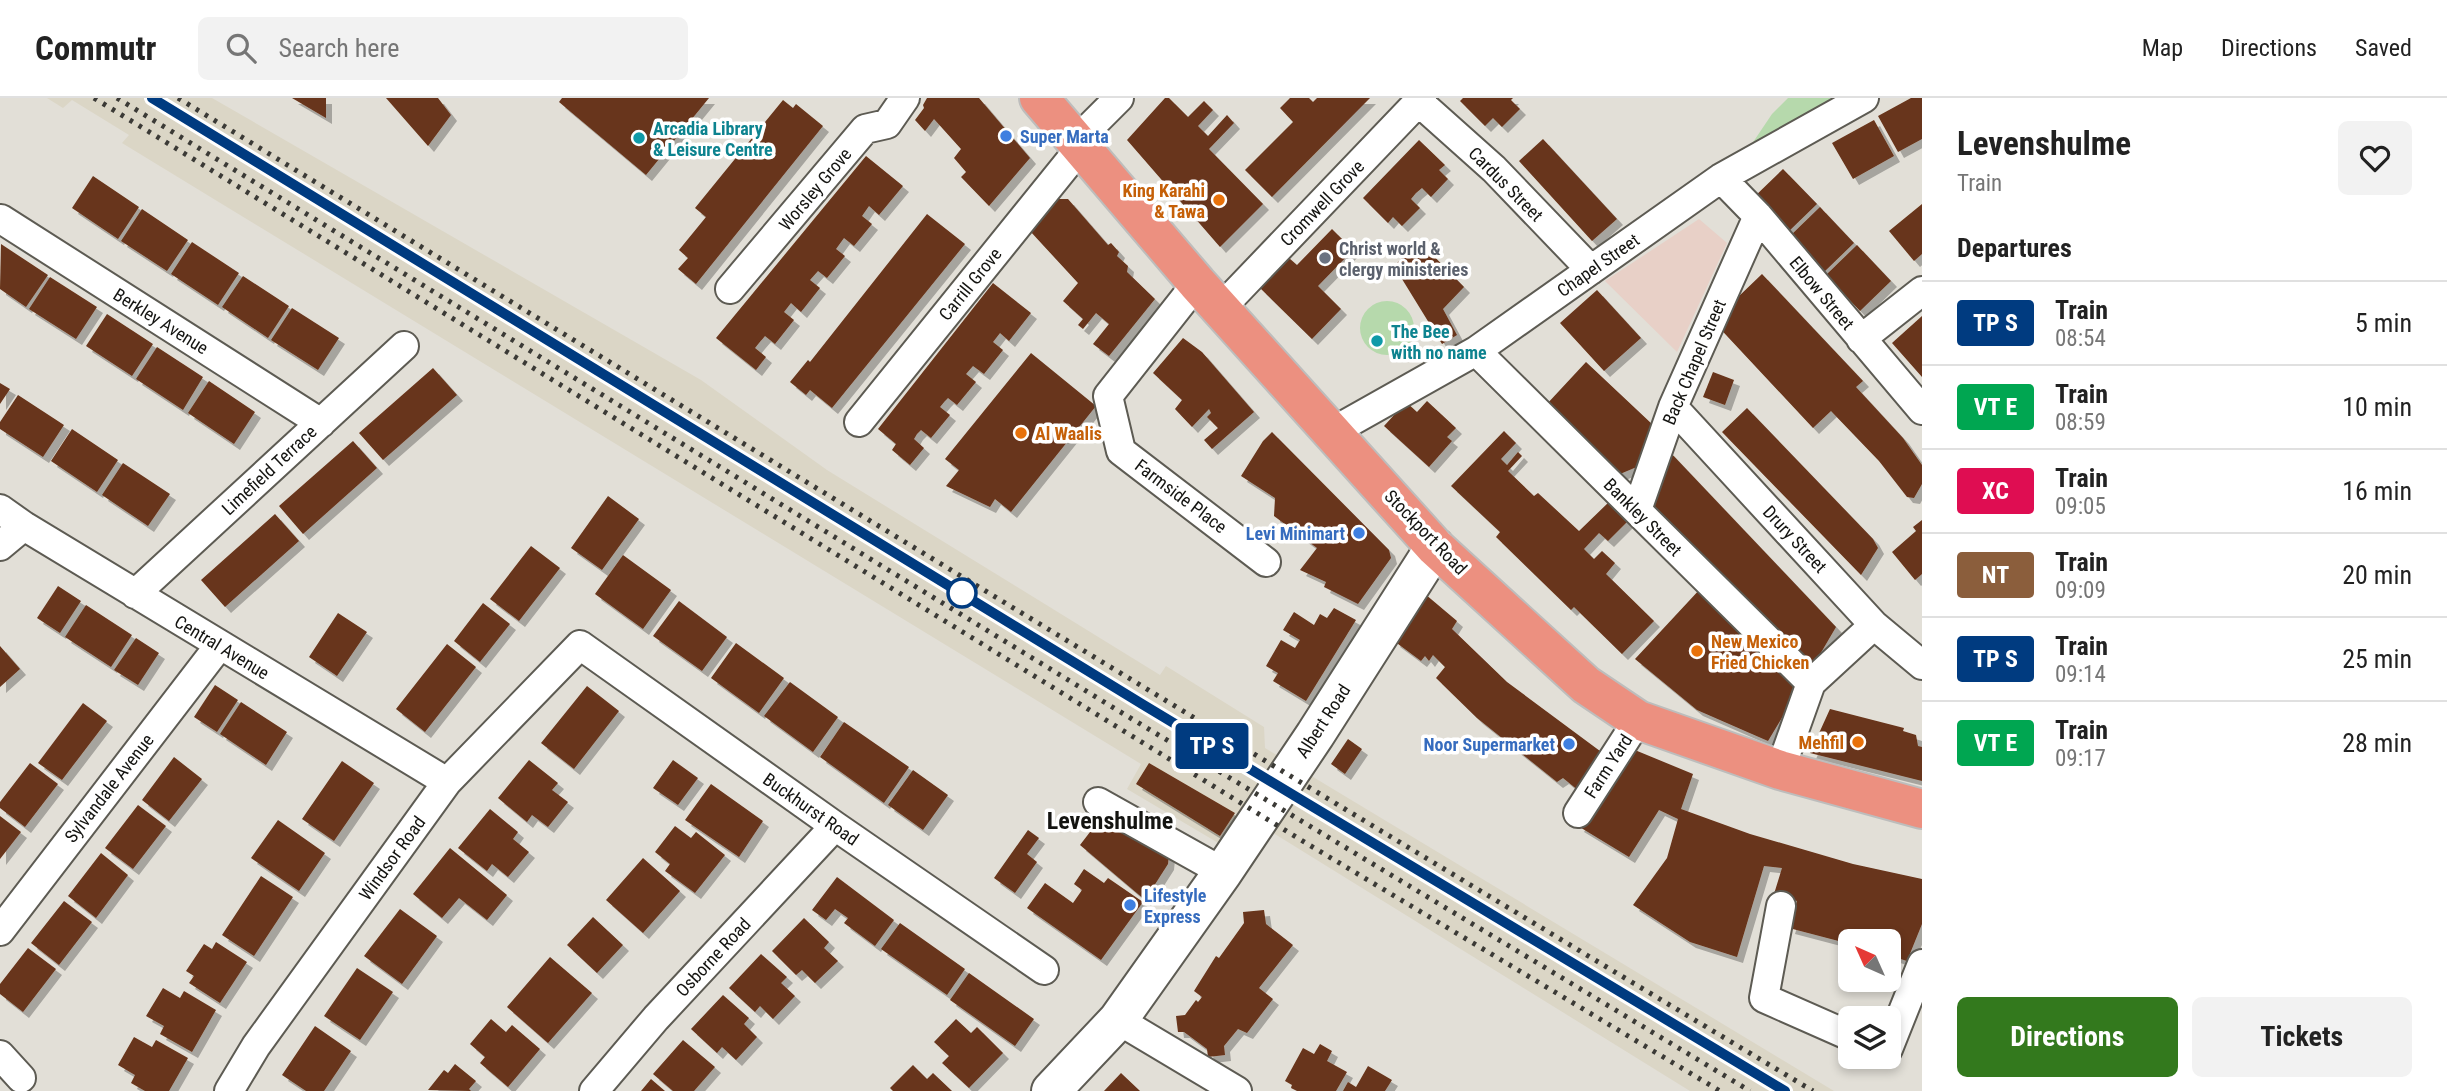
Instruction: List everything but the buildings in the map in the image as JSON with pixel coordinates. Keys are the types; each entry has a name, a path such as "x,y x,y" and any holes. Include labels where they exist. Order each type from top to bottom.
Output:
{"highway":[{"name":"Stockport Road","path":"1039,98 1209,295 1435,547 1586,685 1638,720 1780,770 1922,808"}],"main road":[{"name":"Albert Road","path":"1051,1091 1118,1020 1223,872 1435,547"}],"street":[{"name":"Worsley Grove","path":"730,289 865,129 887,124 905,98"},
{"name":"Carrill Grove","path":"859,422 1079,144 1119,98"},
{"name":"Chapel Street","path":"1332,432 1476,351 1721,178 1864,98"},
{"name":"Cardus Street","path":"1420,100 1494,169 1591,270"},
{"name":"Cromwell Grove","path":"1209,295 1420,100"},
{"name":"Elbow Street","path":"1721,178 1758,216 1922,410"},
{"name":"Back Chapel Street","path":"1637,510 1673,407 1758,216"},
{"name":"Berkley Avenue","path":"1,219 321,423"},
{"path":"1861,339 1922,291"},
{"name":"Farmside Place","path":"1209,295 1108,396 1109,407 1121,451 1266,562"},
{"name":"Limefield Terrace","path":"135,594 404,346"},
{"name":"Bankley Street","path":"1476,351 1811,683"},
{"name":"Drury Street","path":"1673,407 1874,625 1922,665"},
{"name":"Central Avenue","path":"0,509 219,646 447,782"},
{"path":"0,546 24,526"},
{"path":"1780,770 1811,683 1874,625"},
{"name":"Windsor Road","path":"229,1091 256,1046 447,782 580,645"},
{"name":"Buckhurst Road","path":"580,645 1044,970"},
{"name":"Sylvandale Avenue","path":"0,930 219,646"},
{"name":"Farm Yard","path":"1578,813 1638,720"},
{"path":"1098,802 1223,872"},
{"name":"Osborne Road","path":"594,1091 656,1018 835,826"},
{"path":"1781,906 1764,998 1838,1031"},
{"path":"1901,1016 1922,964"},
{"path":"1118,1020 1237,1091"},
{"path":"0,1055 21,1078"}],"shaded area":[{"path":"47,98 212,98 701,380 827,470 1160,675 1166,666 1264,727 1265,748 1834,1091 1690,1091 1241,813 1220,844 1127,789 1141,764 122,143 129,135 72,100 63,108"},
{"path":"1699,219 1727,243 1677,352 1605,281"}],"green space":[{"path":"1788,98 1864,98 1735,169 1772,114"},
{"path":"1387,301 1406,309 1414,328 1406,347 1387,355 1368,347 1360,328 1368,309"}],"railway":[{"path":"94,98 1301,840 1720,1091"},
{"path":"117,98 1132,719 1750,1091"},
{"path":"152,98 1142,704 1785,1091"},
{"path":"178,98 1813,1091"}],"train":[{"path":"152,98 1142,704 1785,1091"}],"place":[{"name":"Super Marta","path":"1006,136"},
{"name":"Arcadia Library & Leisure Centre","path":"639,138"},
{"name":"King Karahi & Tawa","path":"1219,200"},
{"name":"Christ world & clergy ministeries","path":"1325,258"},
{"name":"The Bee with no name","path":"1377,341"},
{"name":"Al Waalis","path":"1021,433"},
{"name":"Levi Minimart","path":"1359,533"},
{"name":"New Mexico Fried Chicken","path":"1697,651"},
{"name":"Mehfil","path":"1858,742"},
{"name":"Noor Supermarket","path":"1569,744"},
{"name":"Lifestyle Express","path":"1130,905"}],"district":[{"name":"Levenshulme","path":"1110,821"}]}
